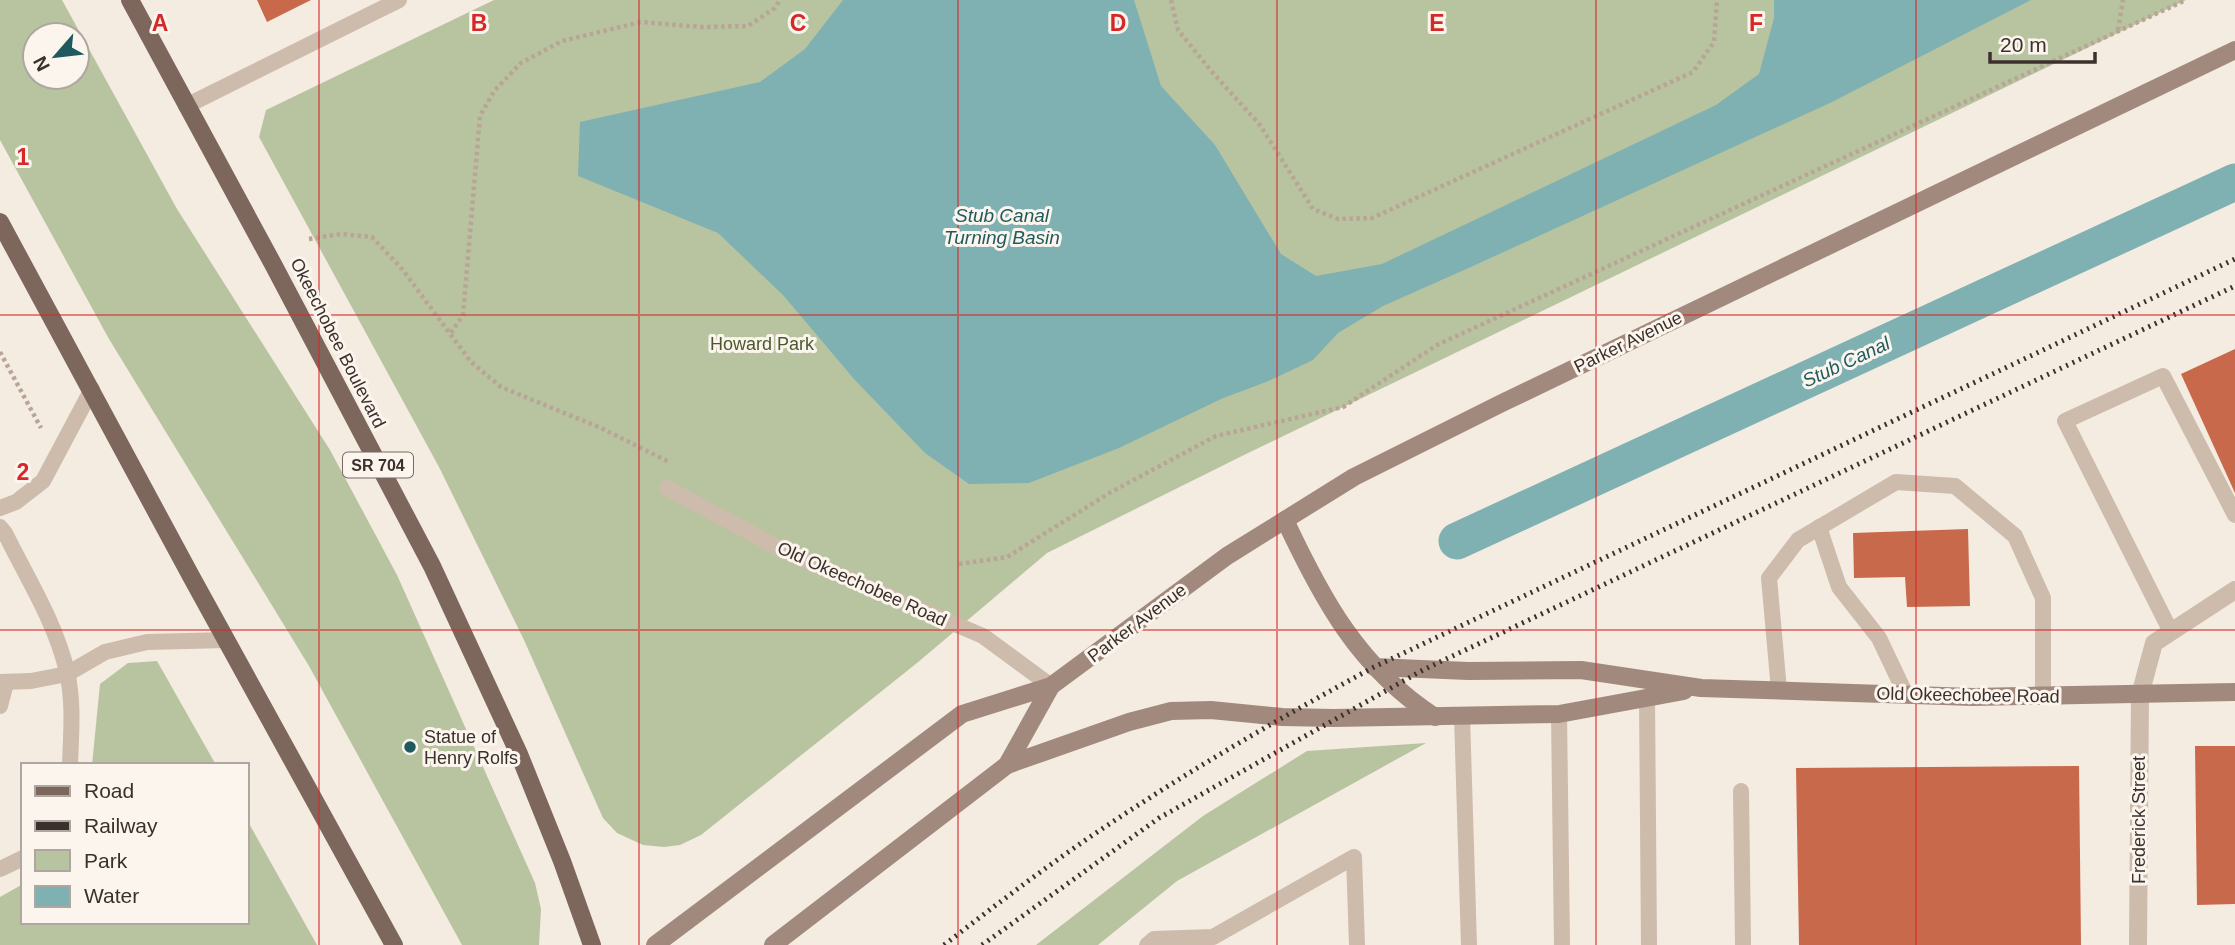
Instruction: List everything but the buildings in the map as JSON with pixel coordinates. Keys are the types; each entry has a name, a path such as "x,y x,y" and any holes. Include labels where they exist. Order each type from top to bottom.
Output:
{"main road":[{"name":"Okeechobee Boulevard","path":"130,0 432,566 519,754 593,945"},
{"path":"0,222 394,945"}],"street":[{"name":"Parker Avenue","path":"655,945 962,713 1051,686 1227,556 1353,477 1502,402 2235,50"},
{"path":"1285,520 1336,618 1374,667 1413,703 1435,717"},
{"name":"Frederick Street","path":"2138,945 2140,695 2154,643 2235,590"},
{"name":"Old Okeechobee Road","path":"1374,667 1468,671 1581,670 1701,688 1973,697 2235,692"},
{"name":"Parker Avenue","path":"773,945 1007,765 1051,686"},
{"name":"Old Okeechobee Road","path":"1007,765 1129,722 1171,711 1211,710 1282,717 1435,717 1559,713 1701,688"}],"lane":[{"path":"186,106 400,0"},
{"path":"2171,632 2065,421 2164,376 2235,515"},
{"path":"0,508 16,502 43,481 92,389"},
{"path":"1779,690 1769,578 1798,540 1896,482 1955,486 2015,536 2043,598 2043,696"},
{"name":"Old Okeechobee Road","path":"667,488 790,554 983,636 1051,686"},
{"path":"0,527 52,627 67,674 71,722 70,763"},
{"path":"1819,527 1839,587 1880,638 1906,695"},
{"path":"0,706 3,682 31,681 67,674 105,652 147,642 227,640"},
{"path":"1647,697 1649,945"},
{"path":"1559,713 1562,945"},
{"path":"1462,716 1469,945"},
{"path":"1741,791 1743,945"},
{"path":"1147,945 1154,939 1213,937 1354,858 1357,945"},
{"path":"0,869 21,859"}],"path":[{"path":"451,333 463,315 480,116 494,90 521,63 562,41 641,22 702,27 748,26 775,8 780,0"},
{"path":"1171,0 1178,30 1259,125 1313,209 1338,219 1372,218 1693,72 1714,42 1717,0"},
{"path":"2118,31 2123,0"},
{"path":"959,564 1007,557 1111,492 1216,436 1343,407 1437,345 2186,0"},
{"path":"309,239 341,234 372,237 402,269 471,362 501,387 601,428 673,463"},
{"path":"0,352 42,429"}],"green space":[{"path":"0,0 62,0 74,21 21,21 21,91 91,91 91,53 177,209 330,450 397,575 535,883 541,909 539,945 462,945 309,666 109,339 0,140"},
{"name":"Howard Park","path":"494,0 2186,0 1246,454 1047,553 917,663 701,835 680,845 664,847 643,845 617,833 603,818 524,640 439,467 259,137 266,110"},
{"path":"157,661 215,763 92,763 100,684 128,663"},
{"path":"1426,743 1177,881 1098,945 1036,945 1203,816 1307,751"},
{"path":"248,822 317,945 0,945 0,897 21,885 21,924 248,924"}],"water":[{"name":"Stub Canal Turning Basin","path":"843,0 1134,0 1161,86 1215,145 1281,254 1316,276 1382,264 1716,105 1759,74 1774,18 1774,0 2031,0 1830,103 1383,306 1338,333 1313,360 1266,382 1221,399 1119,448 1029,483 969,484 925,453 854,379 783,295 718,233 578,176 580,122 760,82 805,49"}],"waterway":[{"name":"Stub Canal","path":"1457,541 2235,182"}],"railway":[{"path":"944,945 1051,864 1148,799 1244,740 1374,667 2235,259"},
{"path":"982,945 1159,818 1423,670 2235,286"}],"place":[{"name":"Statue of Henry Rolfs","path":"410,747"}]}
